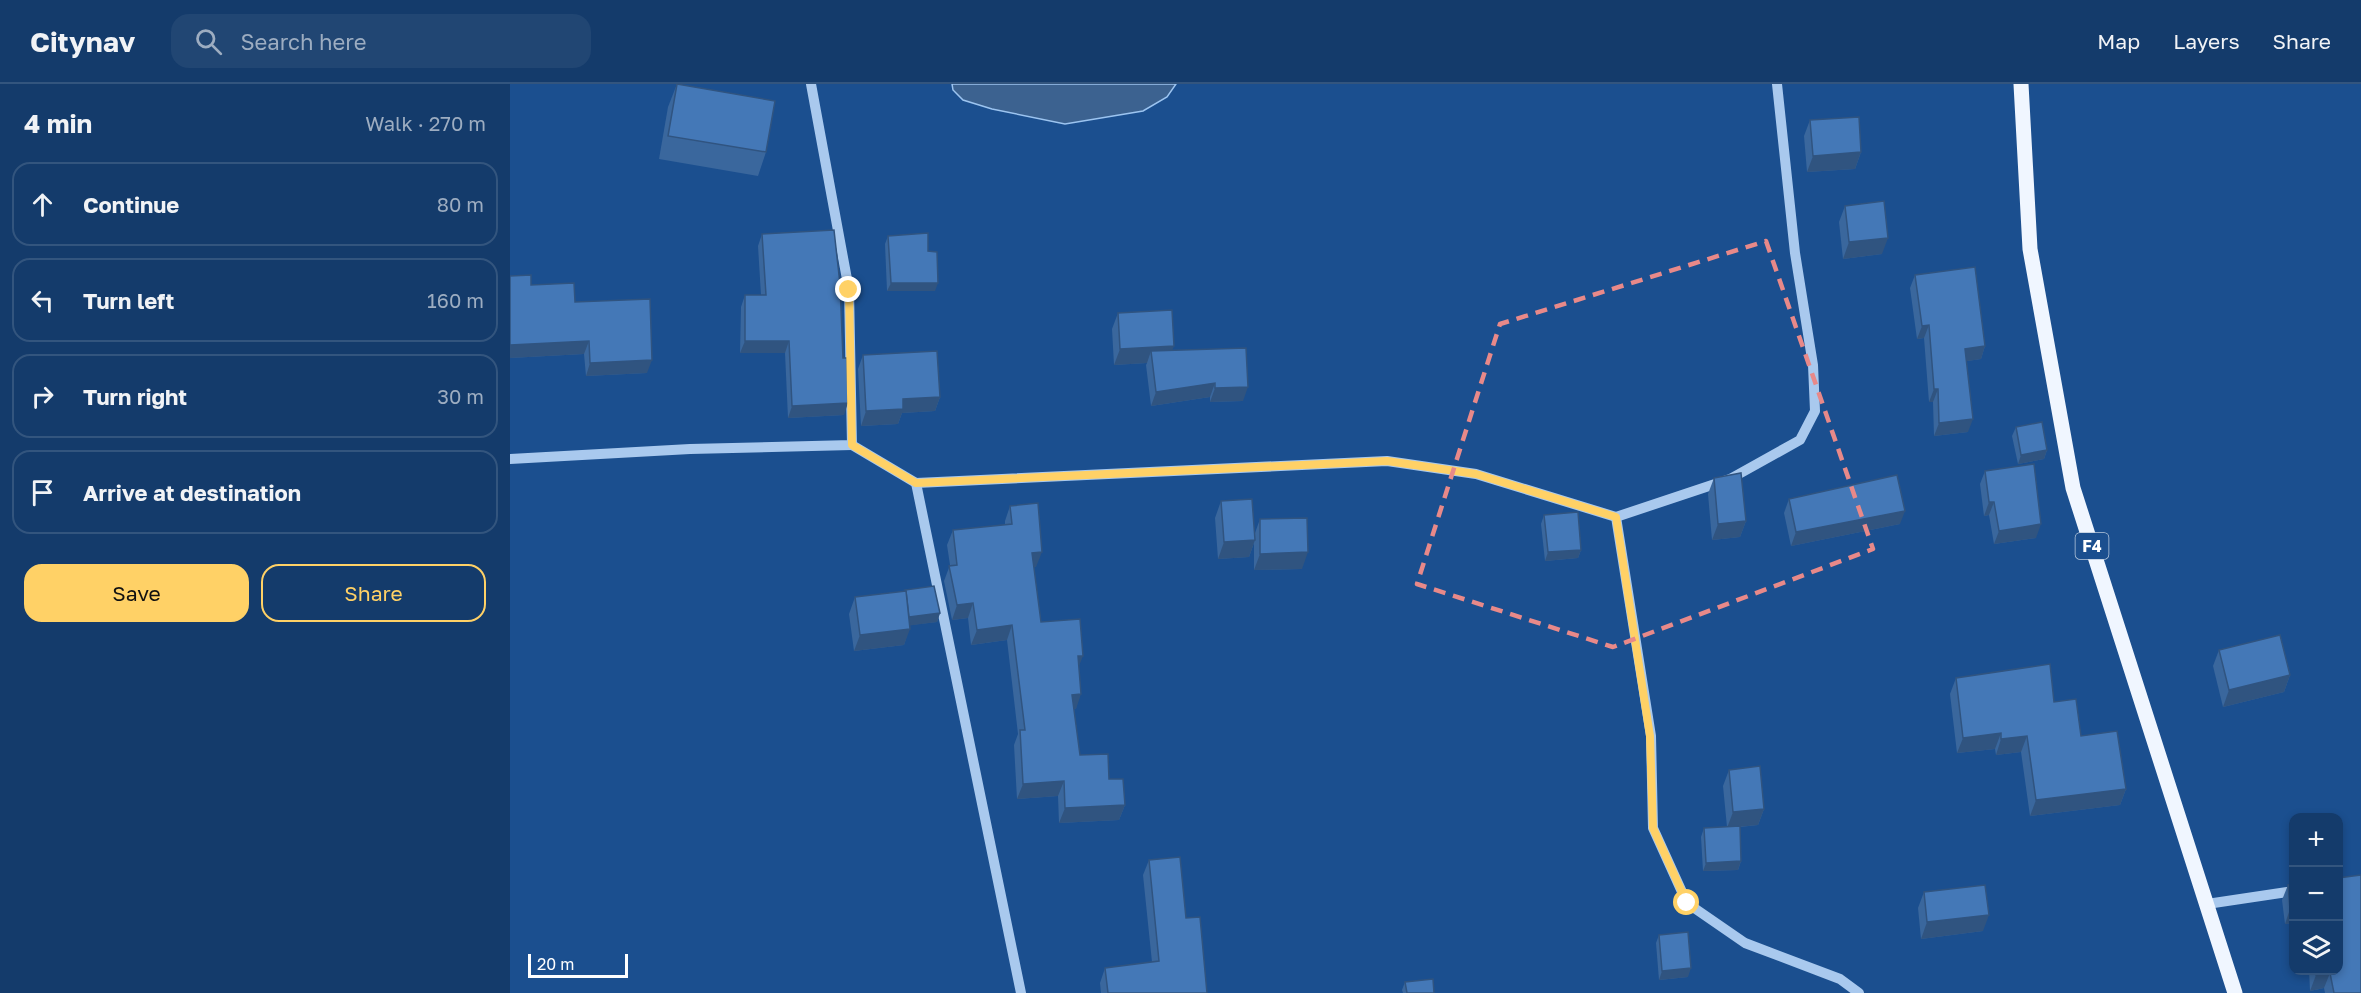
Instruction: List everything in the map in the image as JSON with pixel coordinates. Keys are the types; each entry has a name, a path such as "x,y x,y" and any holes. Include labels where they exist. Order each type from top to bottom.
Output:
{"main road":[{"name":"F4","path":"2021,84 2030,249 2073,488 2235,993"}],"street":[{"path":"811,84 849,290 852,445"},
{"path":"510,459 690,449 852,445 916,483 1387,461 1476,474 1616,517 1730,479 1800,440 1815,411 1814,365 1795,253 1778,84"},
{"path":"916,483 1021,993"},
{"path":"1616,517 1650,736 1653,828 1687,903 1745,943 1840,979 1859,993"},
{"path":"2206,904 2289,892"}],"highlighted area":[{"path":"1766,241 1873,549 1613,647 1417,584 1500,324"}],"water":[{"path":"952,84 1176,84 1167,97 1143,111 1065,124 992,109 963,100 953,90"}],"building":[{"path":"677,84 775,101 766,152 668,136"},
{"path":"1859,117 1861,152 1813,156 1810,120"},
{"path":"1884,201 1888,238 1849,242 1845,206"},
{"path":"834,230 840,284 843,358 847,358 848,403 792,406 789,341 745,341 745,295 766,295 762,234"},
{"path":"928,233 928,251 937,252 938,283 891,283 888,236"},
{"path":"1975,267 1985,346 1965,349 1973,419 1939,423 1938,389 1934,389 1929,325 1922,326 1915,275"},
{"path":"531,275 531,285 574,283 575,302 650,299 652,360 590,363 589,341 510,345 510,276"},
{"path":"1172,310 1174,346 1120,349 1118,313"},
{"path":"1246,348 1248,387 1215,388 1215,383 1156,392 1151,351"},
{"path":"937,351 940,397 903,399 903,409 866,411 863,355"},
{"path":"2042,422 2047,450 2021,455 2016,427"},
{"path":"2034,464 2041,524 1999,531 1994,502 1989,502 1985,471"},
{"path":"1741,473 1746,521 1718,524 1714,478"},
{"path":"1897,475 1905,511 1796,532 1789,499"},
{"path":"1252,499 1255,540 1224,542 1221,501"},
{"path":"1038,503 1042,552 1032,553 1041,622 1080,619 1083,656 1078,656 1081,694 1072,695 1080,755 1108,754 1109,779 1123,779 1125,805 1065,808 1064,781 1023,784 1020,730 1025,730 1012,625 977,630 973,603 957,605 949,566 957,565 953,530 1012,524 1010,506"},
{"path":"1578,512 1581,550 1548,552 1544,515"},
{"path":"1307,518 1308,552 1260,554 1260,519"},
{"path":"934,586 940,613 909,617 905,590"},
{"path":"906,591 910,629 860,635 855,597"},
{"path":"2280,635 2290,675 2229,690 2219,650"},
{"path":"2050,664 2054,702 2076,699 2081,736 2117,731 2126,789 2036,800 2027,736 2001,739 2001,733 1963,738 1956,678"},
{"path":"1760,766 1764,809 1733,812 1729,770"},
{"path":"1740,826 1741,861 1706,863 1704,828"},
{"path":"1180,857 1186,918 1200,917 1207,993 1108,993 1105,968 1159,961 1149,860"},
{"path":"2361,875 2361,993 2334,993 2330,975 2343,975 2343,877"},
{"path":"1985,885 1989,915 1927,922 1924,892"},
{"path":"1688,932 1691,968 1662,971 1659,935"},
{"path":"1433,979 1434,993 1407,993 1405,982"}],"route":[{"path":"849,290 852,445 916,483 1387,461 1476,474 1616,517 1650,736 1653,828 1687,903"}]}
